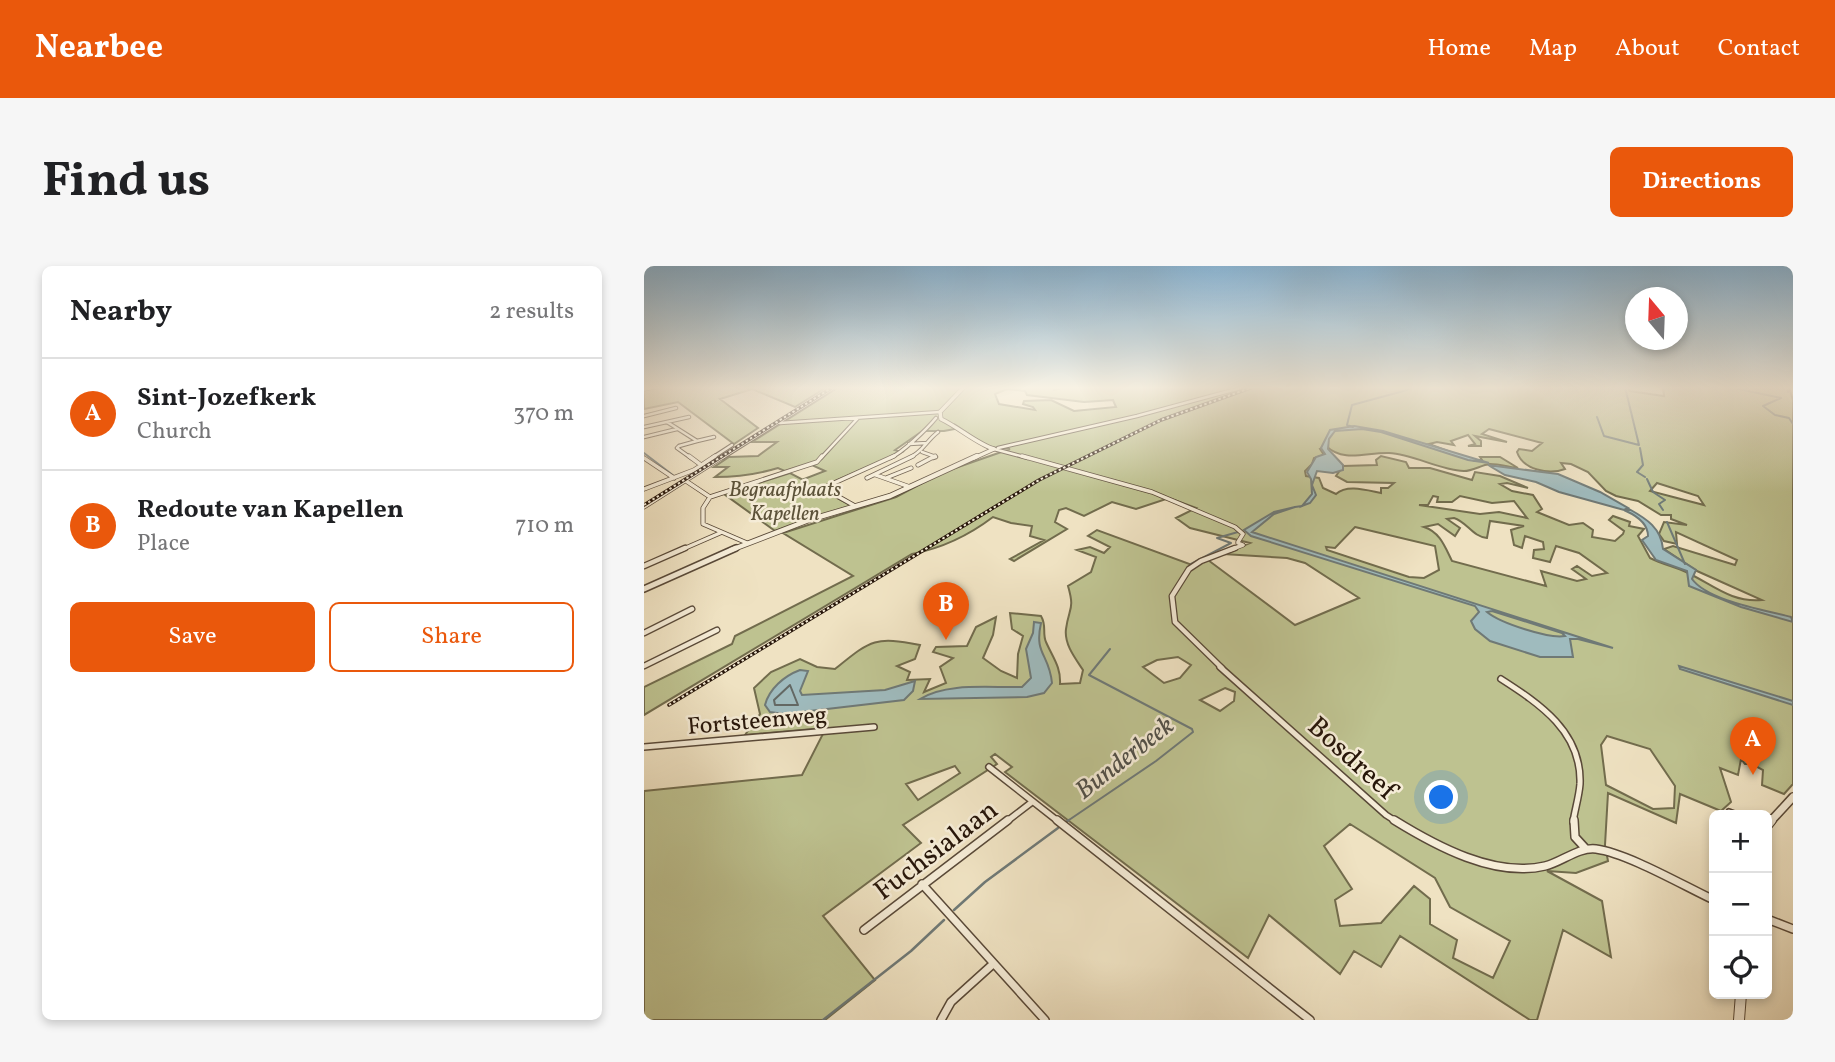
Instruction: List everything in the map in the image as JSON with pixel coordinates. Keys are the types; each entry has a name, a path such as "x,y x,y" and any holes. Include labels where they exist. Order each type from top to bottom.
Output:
{"street":[{"path":"644,427 666,422"},
{"path":"667,422 696,442"},
{"path":"644,507 779,423 792,422"},
{"path":"747,543 701,521 703,508 710,497 815,463 854,422"},
{"path":"856,507 823,488 902,453 932,422"},
{"path":"947,422 961,428 991,449"},
{"path":"644,589 747,543 809,520 856,507 991,449 1110,422"},
{"path":"644,437 679,429"},
{"path":"867,478 922,452 938,432"},
{"path":"679,446 692,437"},
{"path":"679,446 714,437"},
{"path":"909,444 927,443"},
{"path":"644,489 674,479 732,445"},
{"path":"679,446 677,448 701,465"},
{"name":"Bosdreef","path":"991,449 1157,494 1240,530 1243,534 1237,544 1196,564 1181,579 1172,596 1175,622 1219,666 1386,815 1418,835 1452,851 1512,868 1547,866 1586,849"},
{"path":"918,465 936,457 922,452"},
{"path":"645,458 674,479"},
{"path":"885,478 911,468"},
{"path":"875,474 910,486"},
{"path":"686,481 710,497"},
{"path":"644,566 721,532"},
{"path":"644,633 692,609"},
{"path":"644,666 717,630"},
{"path":"1500,679 1549,713 1574,746 1580,777 1573,829 1586,849 1617,855 1709,898"},
{"name":"Fortsteenweg","path":"644,747 874,727"},
{"path":"989,767 1310,1020"},
{"path":"1772,820 1793,797"},
{"name":"Fuchsialaan","path":"864,929 1032,802"},
{"path":"922,884 1045,1020"},
{"path":"1772,921 1793,929"},
{"path":"941,1020 951,1002 993,964"},
{"path":"1739,1020 1741,999"}],"green space":[{"path":"705,422 750,422 758,428 734,444"},
{"name":"Begraafplaats Kapellen","path":"783,422 1793,422 1793,784 1784,794 1762,785 1763,770 1752,764 1745,764 1741,759 1738,775 1720,768 1731,802 1719,810 1680,794 1676,823 1608,793 1605,845 1608,861 1576,873 1547,871 1602,901 1611,957 1563,930 1537,1020 1530,1020 1400,936 1381,967 1354,951 1340,974 1269,915 1248,958 1005,772 1012,767 995,754 991,757 997,764 903,825 921,843 823,916 875,980 825,1020 644,1020 644,791 802,775 826,728 745,735 760,714 754,688 771,672 800,659 817,667 835,669 866,646 882,641 905,642 920,645 915,659 897,666 910,672 907,680 930,679 924,692 946,683 940,667 953,658 933,652 936,647 967,646 976,627 996,617 993,635 983,658 1017,678 1018,654 1023,636 1012,629 1010,613 1041,616 1045,639 1058,667 1060,684 1080,683 1083,670 1071,651 1066,635 1071,604 1068,586 1091,572 1096,557 1077,550 1090,547 1104,553 1110,547 1088,536 1097,530 1192,565 1208,560 1295,625 1359,598 1305,563 1287,558 1223,554 1250,543 1190,528 1176,518 1196,508 1169,498 1136,509 1112,502 1084,516 1066,508 1059,510 1055,522 1067,529 1014,561 1010,559 1044,540 1030,536 1032,526 993,517 955,540 912,554 644,715 644,687 732,644 735,636 853,576 783,533 896,497 941,473 1010,449 988,447 960,428 926,431 928,427 895,450 902,452 819,488 852,506 775,531 724,494 790,473 805,481 804,479 825,471 812,465 787,472 778,468 747,475 715,477 728,467 714,467 729,457 758,456 777,442 752,442","holes":["1489,429 1542,443 1532,451 1519,449 1517,452 1525,463 1537,470 1559,471 1565,469 1561,463 1571,464 1588,472 1606,491 1638,501 1661,515 1671,515 1671,519 1687,525 1664,522 1659,534 1664,541 1677,544 1676,532 1737,560 1735,565 1673,546 1664,549 1697,571 1762,600 1731,596 1686,572 1650,558 1638,536 1644,529 1629,526 1630,522 1613,516 1609,520 1624,531 1615,541 1592,537 1593,530 1583,523 1569,525 1537,512 1542,509 1533,495 1512,491 1500,484 1528,488 1500,476 1475,472 1472,480 1430,468 1409,468 1406,462 1381,456 1376,460 1377,465 1343,466 1336,476 1347,482 1394,483 1388,488 1381,488 1381,493 1351,488 1336,494 1323,488 1319,478 1306,476 1305,471 1314,458 1324,455 1320,449 1326,446 1340,454 1356,456 1398,454 1454,470 1467,471 1490,464 1518,468 1500,457 1480,457 1482,460 1475,461 1429,444 1437,442 1454,445 1451,441 1468,435 1475,444 1468,446 1481,446 1481,441 1475,436 1507,442 1482,434","1657,483 1698,496 1704,505 1650,491","1433,496 1438,497 1437,502 1452,502 1460,496 1492,503 1514,501 1527,518 1499,512 1480,514 1419,505 1428,505","1447,519 1459,520 1478,535 1487,538 1490,521 1524,526 1511,530 1514,545 1522,548 1525,536 1543,542 1544,549 1534,550 1533,558 1550,562 1556,546 1579,553 1607,573 1592,576 1577,566 1572,569 1586,579 1577,581 1541,571 1546,586 1452,561 1438,536 1424,527 1438,524 1455,536 1460,528","1355,527 1435,546 1439,570 1424,578 1409,577 1327,550 1326,547 1335,548","1178,657 1191,665 1180,678 1164,683 1143,667 1157,660","1225,688 1235,692 1234,701 1220,711 1200,700","1607,736 1650,749 1675,786 1674,808 1653,809 1606,785 1601,745","955,766 960,773 918,800 906,784","1350,824 1435,878 1450,907 1510,941 1493,978 1453,958 1457,940 1430,924 1430,899 1414,886 1381,923 1340,926 1335,900 1352,889 1324,846"]}],"water":[{"path":"1354,426 1383,431 1489,463 1468,460 1381,432 1362,429 1335,431 1329,439 1328,449 1343,465 1343,470 1333,473 1317,471 1312,485 1316,495 1310,503 1302,506 1312,494 1311,479 1307,472 1316,457 1325,454 1321,448 1330,430"},
{"path":"1488,465 1558,474 1600,492 1628,508 1624,510 1559,492 1536,482 1505,475"},
{"path":"1295,507 1274,514 1252,532 1613,648 1570,639 1573,657 1540,657 1490,641 1475,629 1471,621 1479,612 1475,606 1251,536 1244,530 1274,512","holes":["1492,611 1565,636 1537,633 1502,621 1487,612"]},
{"path":"1629,509 1652,525 1659,535 1663,549 1696,570 1692,579 1700,587 1738,604 1791,617 1793,622 1741,607 1689,586 1687,571 1656,560 1642,540 1648,536 1644,524 1626,511"},
{"path":"1034,622 1041,623 1039,642 1052,683 1044,693 1027,697 920,699 956,688 1022,687 1031,678 1026,649 1033,633"},
{"path":"1679,666 1793,701 1793,705 1680,669"},
{"path":"800,670 808,671 800,691 802,695 885,690 915,681 913,691 904,700 784,714 770,712 765,705 774,688 783,679"}],"waterway":[{"name":"Bunderbeek","path":"1348,422 1347,425 1353,427"},
{"path":"1599,422 1604,436 1639,445 1633,422"},
{"path":"1640,448 1643,465 1637,472 1645,477"},
{"path":"644,453 674,476"},
{"path":"1647,479 1653,492 1665,500 1659,504 1663,510"},
{"name":"Bunderbeek","path":"1295,507 1302,506"},
{"path":"1667,522 1685,564"},
{"name":"Bunderbeek","path":"1191,564 1231,543 1217,538 1238,532"},
{"name":"Bunderbeek","path":"1066,822 1156,761 1193,732 1192,729 1089,675 1110,649"},
{"name":"Bunderbeek","path":"1065,823 1069,820"},
{"name":"Bunderbeek","path":"954,910 985,882 1058,828"},
{"name":"Bunderbeek","path":"823,1020 911,951 944,920"}],"railway":[{"path":"644,505 777,422"},
{"path":"669,705 1039,480 1157,422"}],"place":[{"name":"Redoute van Kapellen","path":"946,640"},
{"name":"Sint-Jozefkerk","path":"1753,775"}]}
